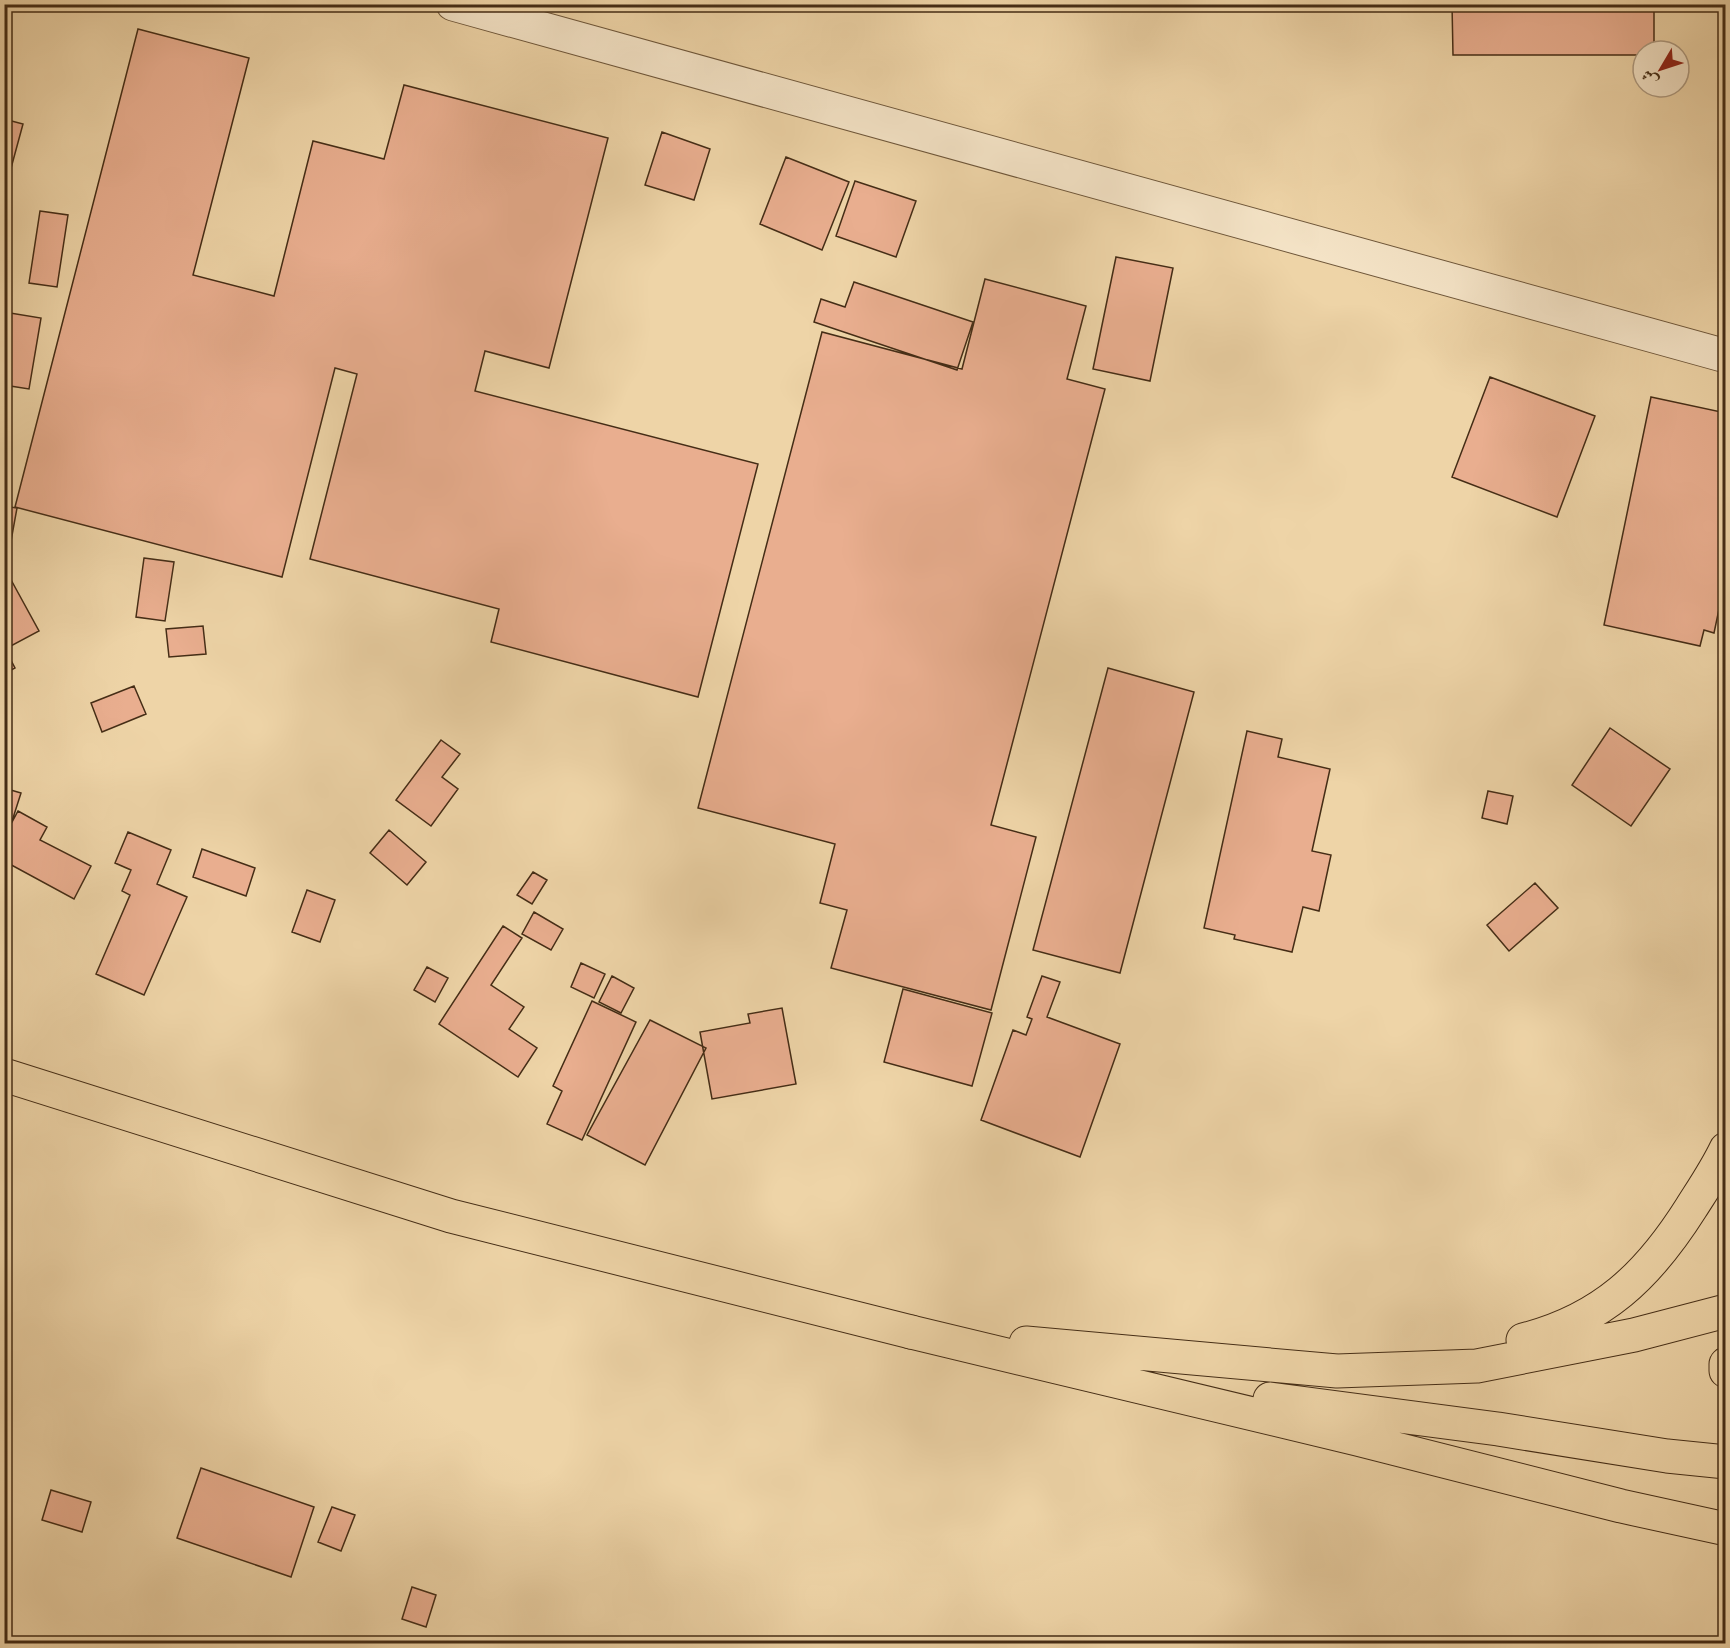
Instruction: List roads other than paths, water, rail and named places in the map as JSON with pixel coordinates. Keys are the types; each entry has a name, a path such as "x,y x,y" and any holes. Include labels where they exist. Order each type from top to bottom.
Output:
{"main road":[{"path":"4,1075 451,1216 911,1332 1358,1439 1621,1506 1725,1529"},
{"path":"1413,1368 1535,1337 1590,1315 1633,1283 1669,1242 1717,1167 1725,1149"},
{"path":"911,1332 1337,1371 1477,1366 1634,1335 1725,1311"},
{"path":"911,1332 1260,1398 1498,1429 1667,1456 1725,1462"},
{"path":"1725,1364 1725,1371"}],"street":[{"path":"453,4 1725,356"}]}
